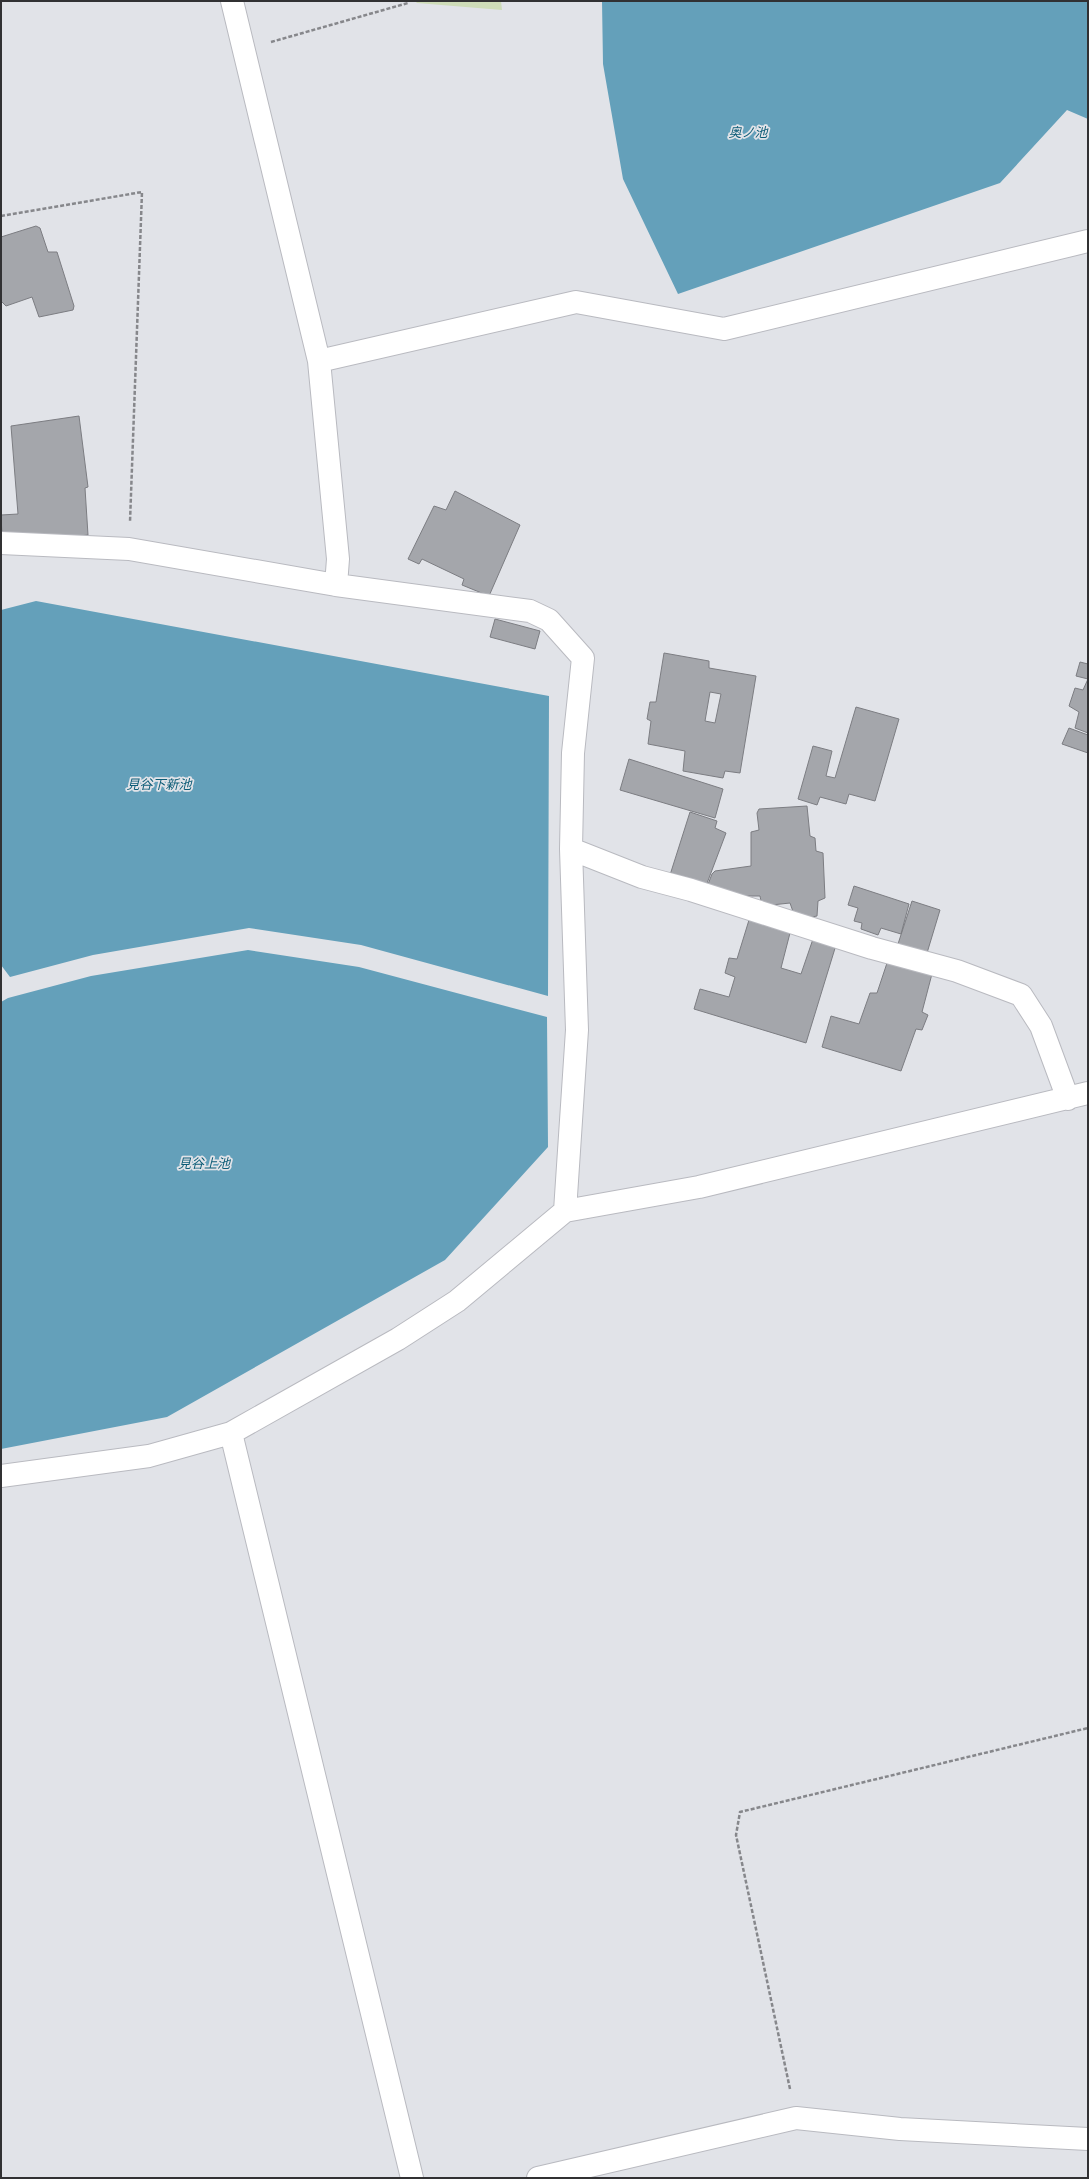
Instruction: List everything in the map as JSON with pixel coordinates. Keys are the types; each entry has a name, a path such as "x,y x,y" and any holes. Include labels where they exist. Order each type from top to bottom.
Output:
{"street":[{"path":"232,1 319,361 338,559 336,585"},
{"path":"319,361 576,302 724,329 1088,242"},
{"path":"1,543 129,549 336,585 530,611 549,620 584,658 573,753 571,849 577,1030 565,1211"},
{"path":"1,1476 149,1456 231,1433 398,1340 457,1301 565,1211 699,1188 1078,1096 1041,1026 1021,995 957,971 872,948 692,890 642,877 571,849"},
{"path":"231,1433 412,2178"},
{"path":"538,2178 796,2118 900,2129 1088,2139"}],"path":[{"path":"244,50 408,3"},
{"path":"1,216 142,192 129,549"},
{"path":"796,2118 736,1835 740,1812 1088,1728"}],"green space":[{"path":"415,1 501,1 502,10 417,3"}],"water":[{"name":"奥ノ池","path":"602,1 1088,1 1088,119 1067,110 1000,183 678,294 623,179 603,64"},
{"name":"見谷下新池","path":"36,601 549,696 548,996 361,945 249,928 93,955 10,977 1,965 1,610"},
{"name":"見谷上池","path":"248,950 359,967 547,1017 548,1147 445,1260 167,1417 1,1449 1,1002 8,998 91,976"}],"building":[{"path":"36,226 40,228 48,252 57,252 74,306 73,310 39,317 32,297 6,306 1,301 1,237"},
{"path":"79,416 88,487 85,488 88,535 37,541 2,536 1,515 18,514 11,426"},
{"path":"455,491 520,525 489,596 462,585 464,579 422,559 419,564 408,559 434,506 446,510"},
{"path":"495,619 540,631 535,649 490,637"},
{"path":"664,653 709,661 709,668 756,676 740,773 725,771 723,778 683,771 685,751 648,744 651,721 647,719 650,702 656,702","holes":["710,692 721,694 715,723 705,721"]},
{"path":"1080,662 1088,664 1088,679 1076,676"},
{"path":"1088,679 1088,733 1075,728 1079,712 1069,706 1075,688 1083,690"},
{"path":"856,707 899,719 875,801 849,794 846,804 820,797 817,805 798,799 813,746 832,751 826,776 835,778"},
{"path":"1069,728 1088,735 1088,753 1062,744"},
{"path":"629,759 723,789 715,818 620,790"},
{"path":"807,806 810,836 815,838 816,851 823,853 825,898 818,901 817,916 796,920 790,903 762,906 760,896 735,896 707,887 712,874 715,871 751,866 751,832 759,830 757,813 759,809"},
{"path":"690,812 717,821 715,828 726,833 706,886 670,875"},
{"path":"854,886 909,904 901,934 881,928 878,935 861,929 862,923 854,921 858,908 848,905"},
{"path":"912,901 940,910 927,953 898,944"},
{"path":"749,920 790,933 781,968 801,974 813,939 836,945 806,1043 694,1009 700,989 729,997 735,977 725,973 729,958 737,959"},
{"path":"889,957 933,970 922,1012 928,1015 922,1030 916,1029 901,1071 822,1047 831,1016 859,1024 870,993 877,993"}]}
